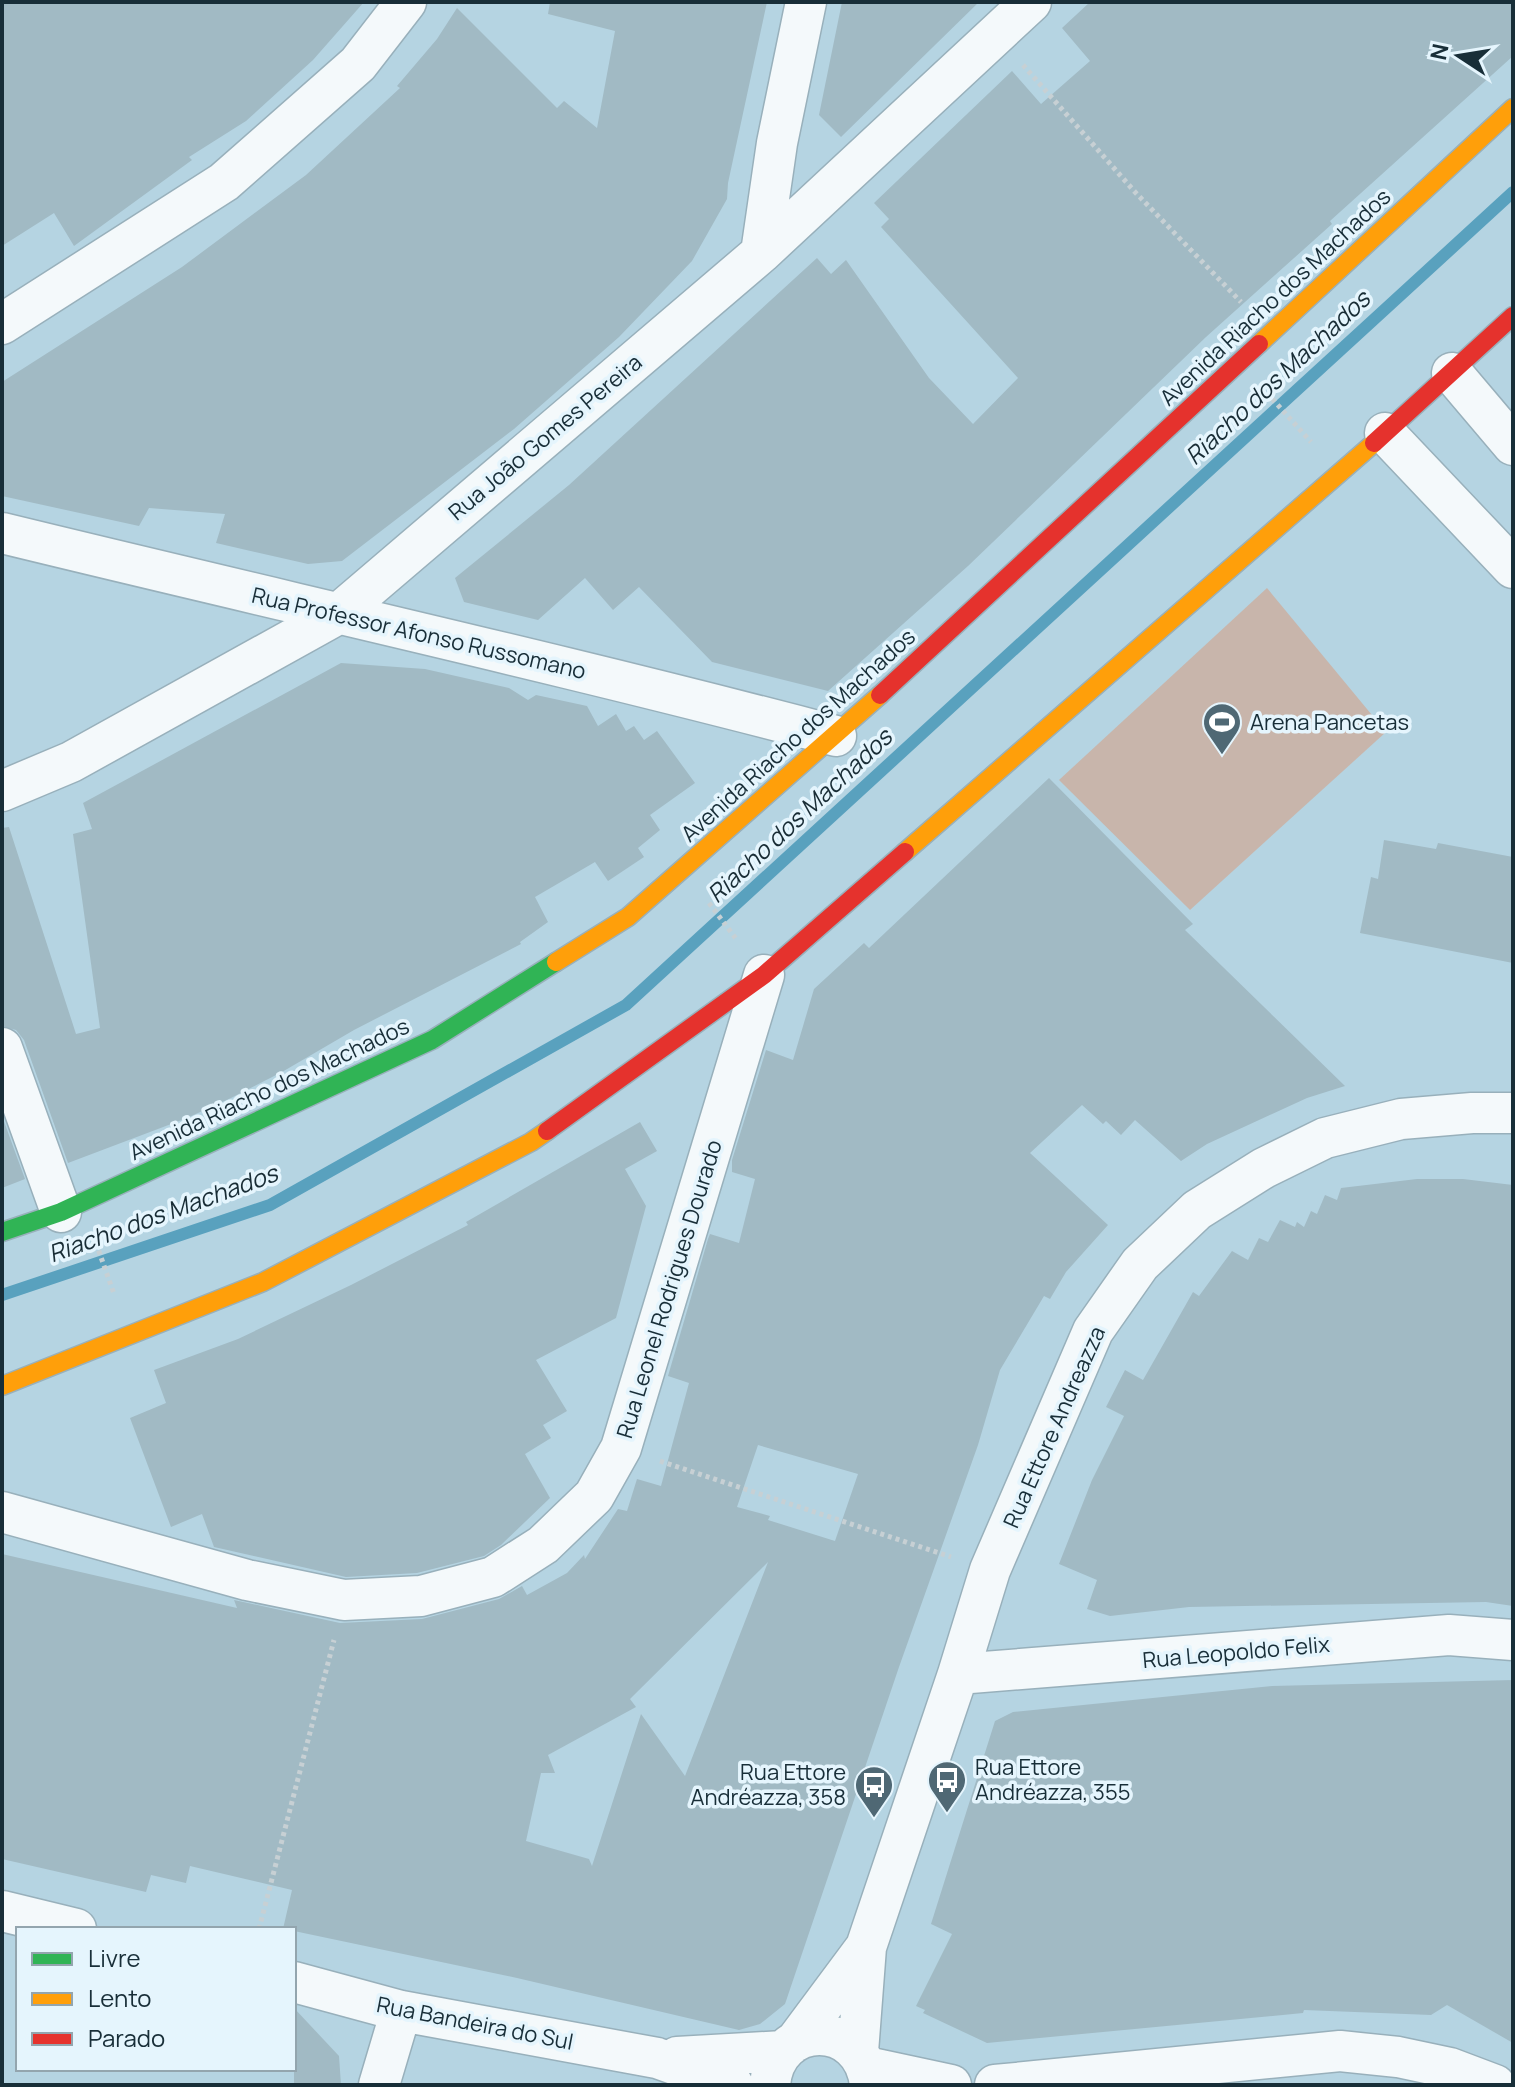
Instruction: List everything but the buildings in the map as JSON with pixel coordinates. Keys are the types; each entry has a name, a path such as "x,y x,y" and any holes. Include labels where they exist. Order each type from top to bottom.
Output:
{"street":[{"path":"2,324 224,182 358,64 406,2"},
{"path":"761,253 777,143 806,2"},
{"name":"Rua João Gomes Pereira","path":"2,791 71,762 338,614 761,253 1031,2"},
{"name":"Avenida Riacho dos Machados","path":"2,1232 61,1212 432,1040 628,917 836,736 1513,108"},
{"path":"2,1386 263,1282 531,1142 1385,433 1513,316"},
{"path":"1452,373 1513,445"},
{"path":"1385,433 1513,568"},
{"name":"Rua Professor Afonso Russomano","path":"2,533 490,648 836,736"},
{"name":"Rua Leonel Rodrigues Dourado","path":"2,1512 247,1580 344,1600 421,1596 493,1577 543,1545 594,1496 621,1448 753,960"},
{"path":"2,1048 61,1212"},
{"name":"Rua Ettore Andreazza","path":"783,2059 866,1947 990,1570 1093,1331 1140,1264 1197,1210 1264,1168 1325,1138 1401,1119 1513,1113"},
{"name":"Rua Leopoldo Felix","path":"958,1674 1449,1635 1513,1640"},
{"path":"2,1911 68,1927"},
{"name":"Rua Ettore Andreazza","path":"865,2068 866,1947"},
{"name":"Rua Bandeira do Sul","path":"296,1983 401,2011 657,2058 733,2085"},
{"path":"379,2085 401,2011"},
{"name":"Rua Bandeira do Sul","path":"657,2058 783,2059 812,2035 829,2035 845,2041 865,2068"},
{"path":"995,2085 1340,2051 1398,2057 1450,2068 1495,2085"},
{"path":"865,2068 951,2085"}],"path":[{"path":"996,34 1135,192 1271,334"},
{"path":"1266,392 1311,443"},
{"path":"707,901 753,960"},
{"path":"95,1241 116,1299"},
{"path":"621,1448 990,1570"},
{"path":"260,1927 344,1600"}],"shaded area":[{"name":"Arena Pancetas","path":"1267,588 1386,732 1190,910 1059,780"}],"waterway":[{"name":"Riacho dos Machados","path":"2,1295 270,1205 626,1005 1513,192"}],"traffic: fast":[{"path":"2,1232 61,1212 432,1040 556,962"}],"traffic: slow":[{"path":"1259,344 1513,108"},
{"path":"905,852 1374,443"},
{"path":"556,962 628,917 880,695"},
{"path":"2,1386 263,1282 547,1131"}],"traffic: jam":[{"path":"1374,443 1513,316"},
{"path":"880,695 1259,344"},
{"path":"547,1131 764,975 905,852"}],"place":[{"name":"Arena Pancetas","path":"1222,756"},
{"name":"Rua Ettore Andréazza, 355","path":"947,1814"},
{"name":"Rua Ettore Andréazza, 358","path":"874,1819"}]}
